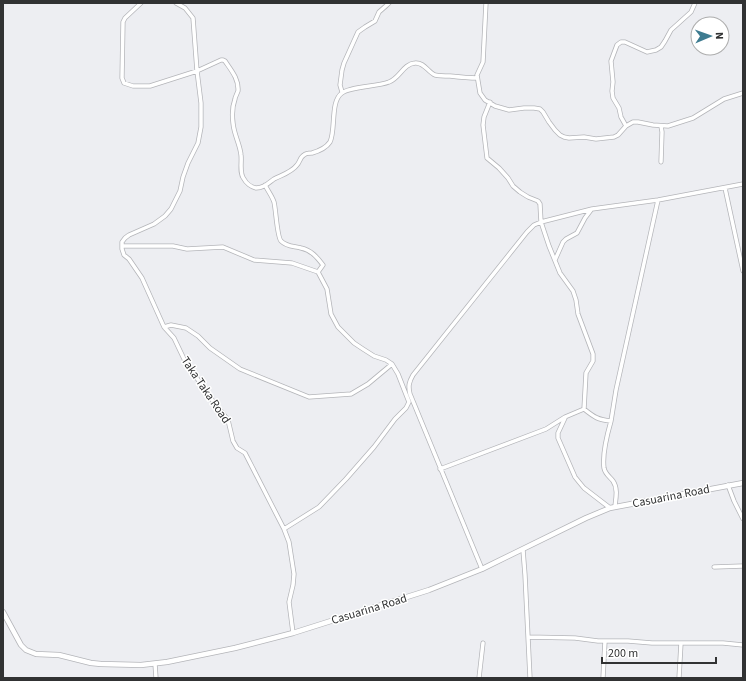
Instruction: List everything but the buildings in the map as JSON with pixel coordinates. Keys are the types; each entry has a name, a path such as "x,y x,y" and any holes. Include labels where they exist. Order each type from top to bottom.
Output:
{"street":[{"path":"141,3 127,15 123,22 122,78 124,83 137,86 150,86 197,71 223,60 235,74 238,91 234,100 232,112 235,136 240,149 242,178 257,188 265,186 272,180 291,170 298,164 301,156 318,151 325,147 330,141 337,98 342,92 389,82 398,77 406,66 416,63 420,64 431,73 439,76 478,78"},
{"path":"176,3 185,8 193,18 201,104 201,127 198,142 188,163 180,191 165,216 154,224 129,235 122,242 122,246 173,246 186,249 223,247 254,260 292,263 318,272 327,289 331,314 338,327 354,343 374,356 386,360 392,364 398,374 409,402"},
{"path":"342,92 340,85 342,70 358,32 375,21 379,12 388,3"},
{"path":"486,3 483,62 477,75 480,93 486,100 495,106 509,110 540,109 560,135 569,138 584,137 596,139 614,137 632,122 668,126 693,118 724,99 743,93"},
{"path":"626,126 621,117 619,108 613,98 612,91 613,82 611,61 615,48 619,43 625,42 647,52 656,50 666,41 672,30 691,12 695,3"},
{"path":"490,102 484,117 483,125 487,158 499,168 516,189 539,202 541,206 541,222 549,246 560,273 573,291 578,314 593,354 593,361 586,373 584,409"},
{"path":"661,126 661,162"},
{"path":"482,569 410,394 408,388 409,382 413,375 527,232 534,226 541,222 592,209 658,200 743,184"},
{"path":"265,186 274,200 281,241 289,246 308,250 317,256 323,264 318,272"},
{"path":"725,188 743,271"},
{"path":"615,506 616,487 604,468 605,447 616,390 658,200"},
{"path":"554,260 563,242 577,233 592,209"},
{"name":"Taka Taka Road","path":"122,246 124,255 129,259 142,278 164,327 174,338 182,355 209,396 228,420 233,441 237,448 245,453 284,529 289,542 294,574 290,602 293,633"},
{"path":"164,327 171,326 186,328 198,336 210,348 240,369 309,397 351,394 368,384 392,364"},
{"path":"284,529 319,507 374,447 395,419 406,408 409,402 410,394"},
{"path":"584,409 598,419 611,421"},
{"path":"440,469 546,429 566,417 584,409"},
{"path":"566,417 558,433 558,438 575,477 584,488 610,508"},
{"name":"Casuarina Road","path":"3,612 21,645 26,650 36,654 59,655 91,663 142,665 155,664 235,648 293,633 429,590 482,569 586,518 615,506 743,483"},
{"path":"728,485 743,519"},
{"path":"523,550 530,678"},
{"path":"714,567 743,566"},
{"path":"528,637 575,638 598,641 723,643 743,645"},
{"path":"604,678 605,641"},
{"path":"479,678 483,643"},
{"path":"679,678 681,643"},
{"path":"155,664 156,678"}]}
